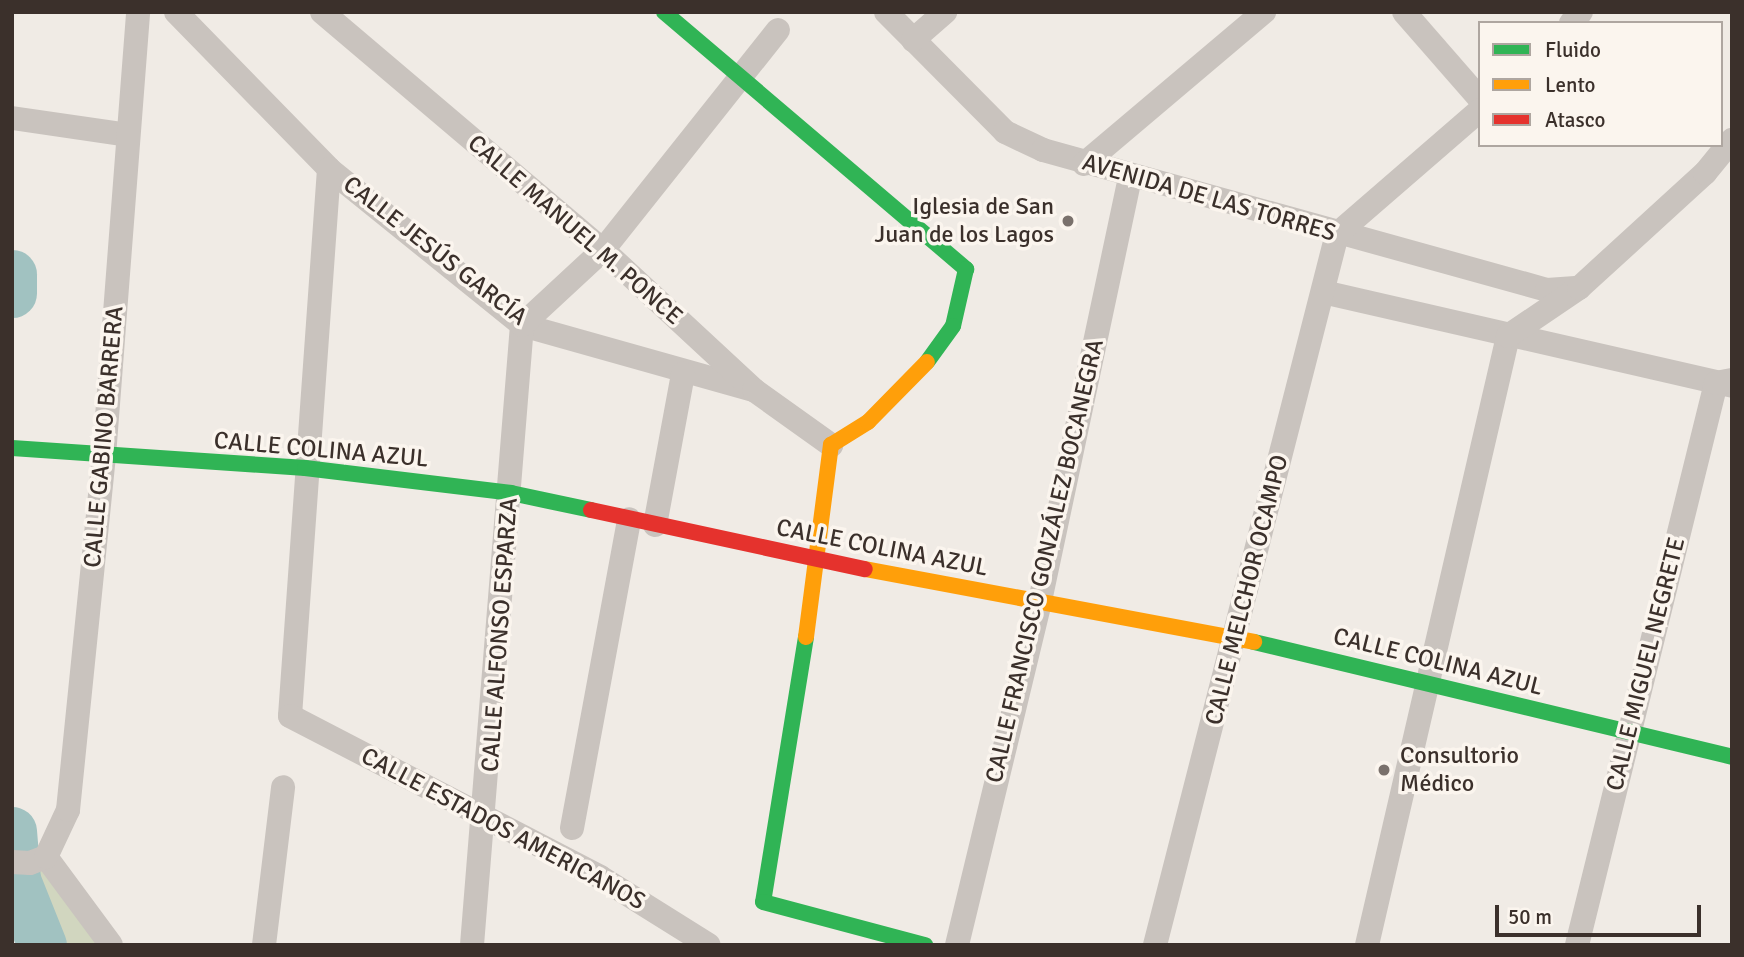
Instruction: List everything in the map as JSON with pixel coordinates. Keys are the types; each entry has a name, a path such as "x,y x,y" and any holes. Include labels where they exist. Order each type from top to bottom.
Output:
{"street":[{"name":"CALLE MANUEL M. PONCE","path":"321,12 603,250 754,390 831,446"},
{"path":"664,12 966,269 953,326 938,351 868,422 831,446 818,560 763,902 925,945"},
{"name":"AVENIDA DE LAS TORRES","path":"886,12 1005,132 1084,164 1547,290 1579,288"},
{"path":"913,40 945,12"},
{"path":"1084,164 1264,12"},
{"path":"1404,12 1478,97"},
{"name":"CALLE GABINO BARRERA","path":"30,861 68,810 104,456 137,13"},
{"name":"CALLE JESÚS GARCÍA","path":"182,14 329,169 522,325 683,374 754,390"},
{"path":"522,325 603,250 737,76 778,30"},
{"path":"1337,234 1478,112"},
{"path":"12,117 128,135"},
{"path":"1367,945 1508,336 1579,288 1705,173 1732,140"},
{"path":"305,468 329,169"},
{"name":"CALLE FRANCISCO GONZÁLEZ BOCANEGRA","path":"957,945 1040,601 1130,176"},
{"name":"CALLE MELCHOR OCAMPO","path":"1155,945 1337,234"},
{"path":"1323,292 1508,336 1726,383"},
{"name":"CALLE ALFONSO ESPARZA","path":"472,945 485,820 522,325"},
{"path":"655,525 683,374"},
{"name":"CALLE MIGUEL NEGRETE","path":"1577,945 1628,735 1726,383"},
{"name":"CALLE COLINA AZUL","path":"12,448 305,468 511,494 818,560 1235,637 1430,681 1628,735 1732,757"},
{"name":"CALLE ESTADOS AMERICANOS","path":"305,468 289,714 485,820 600,877 688,937 709,945"},
{"path":"572,828 629,519"},
{"path":"264,945 283,787"},
{"path":"30,861 111,945"}],"green space":[{"path":"47,865 107,945 17,945 12,932 12,868"}],"waterway":[{"path":"12,274 12,293"},
{"path":"12,831 16,880 42,945"}],"traffic: fast":[{"path":"664,12 966,269 953,326 927,362"},
{"path":"12,448 305,468 511,493 591,510"},
{"path":"806,637 763,902 925,945"},
{"path":"1254,642 1732,757"}],"traffic: slow":[{"path":"806,637 831,445 868,422 927,362"},
{"path":"865,569 1254,642"}],"traffic: jam":[{"path":"591,510 865,569"}],"place":[{"name":"Iglesia de San Juan de los Lagos","path":"1068,221"},
{"name":"Consultorio Médico","path":"1384,770"}]}
